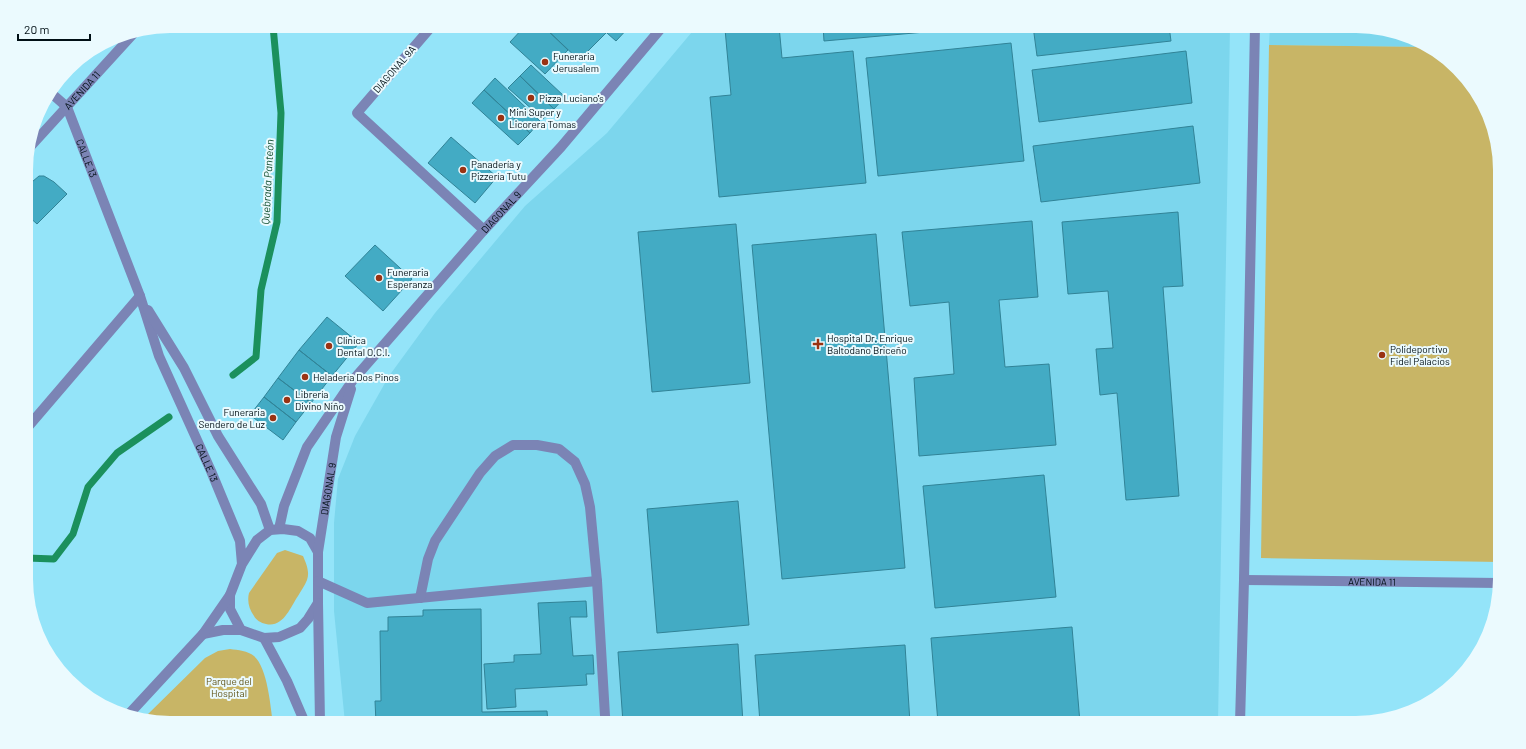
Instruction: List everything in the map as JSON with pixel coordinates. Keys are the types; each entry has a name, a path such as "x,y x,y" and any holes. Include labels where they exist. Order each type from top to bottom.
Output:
{"street":[{"name":"DIAGONAL 9A","path":"426,33 357,112 484,230"},
{"name":"DIAGONAL 9","path":"275,530 307,447 353,380 484,230 561,147 657,33"},
{"path":"1240,716 1255,33"},
{"name":"AVENIDA 11","path":"37,140 128,40"},
{"name":"CALLE 13","path":"54,96 67,107 140,296 159,356 211,471 240,541 242,564"},
{"path":"33,421 140,296"},
{"name":"CALLE 13","path":"140,296 184,368 218,436 275,530"},
{"name":"DIAGONAL 9","path":"318,552 336,437 353,380"},
{"path":"420,598 428,559 435,541 480,473 495,456 513,445 537,445 559,449 575,462 585,484 590,507 597,581 605,716"},
{"path":"132,711 204,634 230,595 242,564 257,540 275,530 298,531 310,538 318,552 320,716"},
{"name":"AVENIDA 11","path":"1244,580 1493,583"},
{"path":"318,581 367,603 597,581"},
{"path":"230,595 230,609 241,630"},
{"path":"204,634 223,630 241,630 264,638 279,637 300,628 318,604"},
{"path":"264,638 287,681 302,716"}],"shaded area":[{"name":"Hospital Dr. Enrique Baltodano Briceño","path":"691,33 1230,33 1218,716 344,716 334,611 334,523 338,479 355,436 389,376 435,313 525,206 607,133"},
{"path":"1270,33 1356,33 1383,36 1400,40 1417,47 1269,45"}],"green space":[{"name":"Polideportivo Fidel Palacios","path":"1269,45 1417,47 1446,67 1470,94 1479,109 1486,126 1492,152 1493,562 1261,558"},
{"path":"285,550 303,556 308,571 308,577 303,588 285,616 277,623 264,624 256,619 251,611 248,596 277,553"},
{"name":"Parque del Hospital","path":"230,649 243,651 254,656 259,662 268,688 272,716 170,716 148,714 205,658 218,651"}],"building":[{"name":"Funeraria Jerusalem","path":"518,33 550,33 568,50 545,74 510,42"},
{"path":"550,33 606,33 579,60"},
{"path":"607,33 623,33 616,41"},
{"path":"725,33 780,33 782,58 853,51 866,183 719,197 710,97 731,95"},
{"path":"823,33 914,33 824,41"},
{"path":"1034,33 1170,33 1171,41 1037,56"},
{"path":"1011,43 1024,161 878,176 866,58"},
{"path":"1186,51 1192,103 1039,122 1032,70"},
{"path":"531,65 565,97 554,109 520,76"},
{"name":"Pizza Luciano's","path":"520,76 554,109 543,119 508,88"},
{"path":"495,78 540,121 530,133 484,90"},
{"name":"Mini Super y Licorera Tomas","path":"484,90 530,133 518,145 472,103"},
{"path":"1193,126 1200,183 1041,202 1033,146"},
{"name":"Panadería y Pizzería Tutu","path":"451,137 497,177 475,203 428,163"},
{"path":"39,176 44,176 54,182 67,194 37,224 33,220 33,181"},
{"path":"1178,212 1183,286 1163,287 1179,496 1126,500 1117,393 1100,395 1096,349 1113,348 1108,291 1068,294 1062,222"},
{"path":"1032,221 1038,297 999,300 1005,367 1049,364 1056,445 919,456 914,378 954,374 949,302 910,306 902,232"},
{"path":"736,224 750,383 652,392 638,232"},
{"path":"876,234 905,568 782,579 752,245"},
{"name":"Funeraria Esperanza","path":"375,245 412,279 383,311 345,276"},
{"name":"Clínica Dental O.C.I.","path":"327,317 359,343 332,376 299,350"},
{"name":"Heladeria Dos Pinos","path":"299,350 332,376 311,403 278,378"},
{"name":"Librería Divino Niño","path":"278,378 311,403 296,422 264,397"},
{"name":"Funeraria Sendero de Luz","path":"264,397 296,422 283,440 250,415"},
{"path":"1044,475 1056,597 935,608 923,486"},
{"path":"738,501 749,625 657,633 647,509"},
{"path":"586,601 587,617 570,617 573,656 593,655 594,674 586,674 587,685 515,689 516,707 487,709 484,664 514,662 514,655 541,654 538,603"},
{"path":"481,609 482,712 547,711 547,716 376,716 375,701 381,701 380,631 388,631 388,617 423,616 423,610"},
{"path":"1072,627 1079,716 937,716 931,638"},
{"path":"738,644 743,716 623,716 618,652"},
{"path":"905,645 910,716 759,716 755,655"}],"waterway":[{"name":"Quebrada Panteón","path":"233,375 256,357 261,290 277,222 281,113 274,33"},
{"name":"Quebrada Panteón","path":"33,558 54,559 73,534 88,487 117,453 169,417"}],"place":[{"name":"Funeraria Jerusalem","path":"545,62"},
{"name":"Pizza Luciano's","path":"531,98"},
{"name":"Mini Super y Licorera Tomas","path":"501,118"},
{"name":"Panadería y Pizzería Tutu","path":"463,170"},
{"name":"Funeraria Esperanza","path":"379,278"},
{"name":"Hospital Dr. Enrique Baltodano Briceño","path":"818,344"},
{"name":"Clínica Dental O.C.I.","path":"329,346"},
{"name":"Polideportivo Fidel Palacios","path":"1382,355"},
{"name":"Heladeria Dos Pinos","path":"305,377"},
{"name":"Librería Divino Niño","path":"287,400"},
{"name":"Funeraria Sendero de Luz","path":"273,418"}]}
